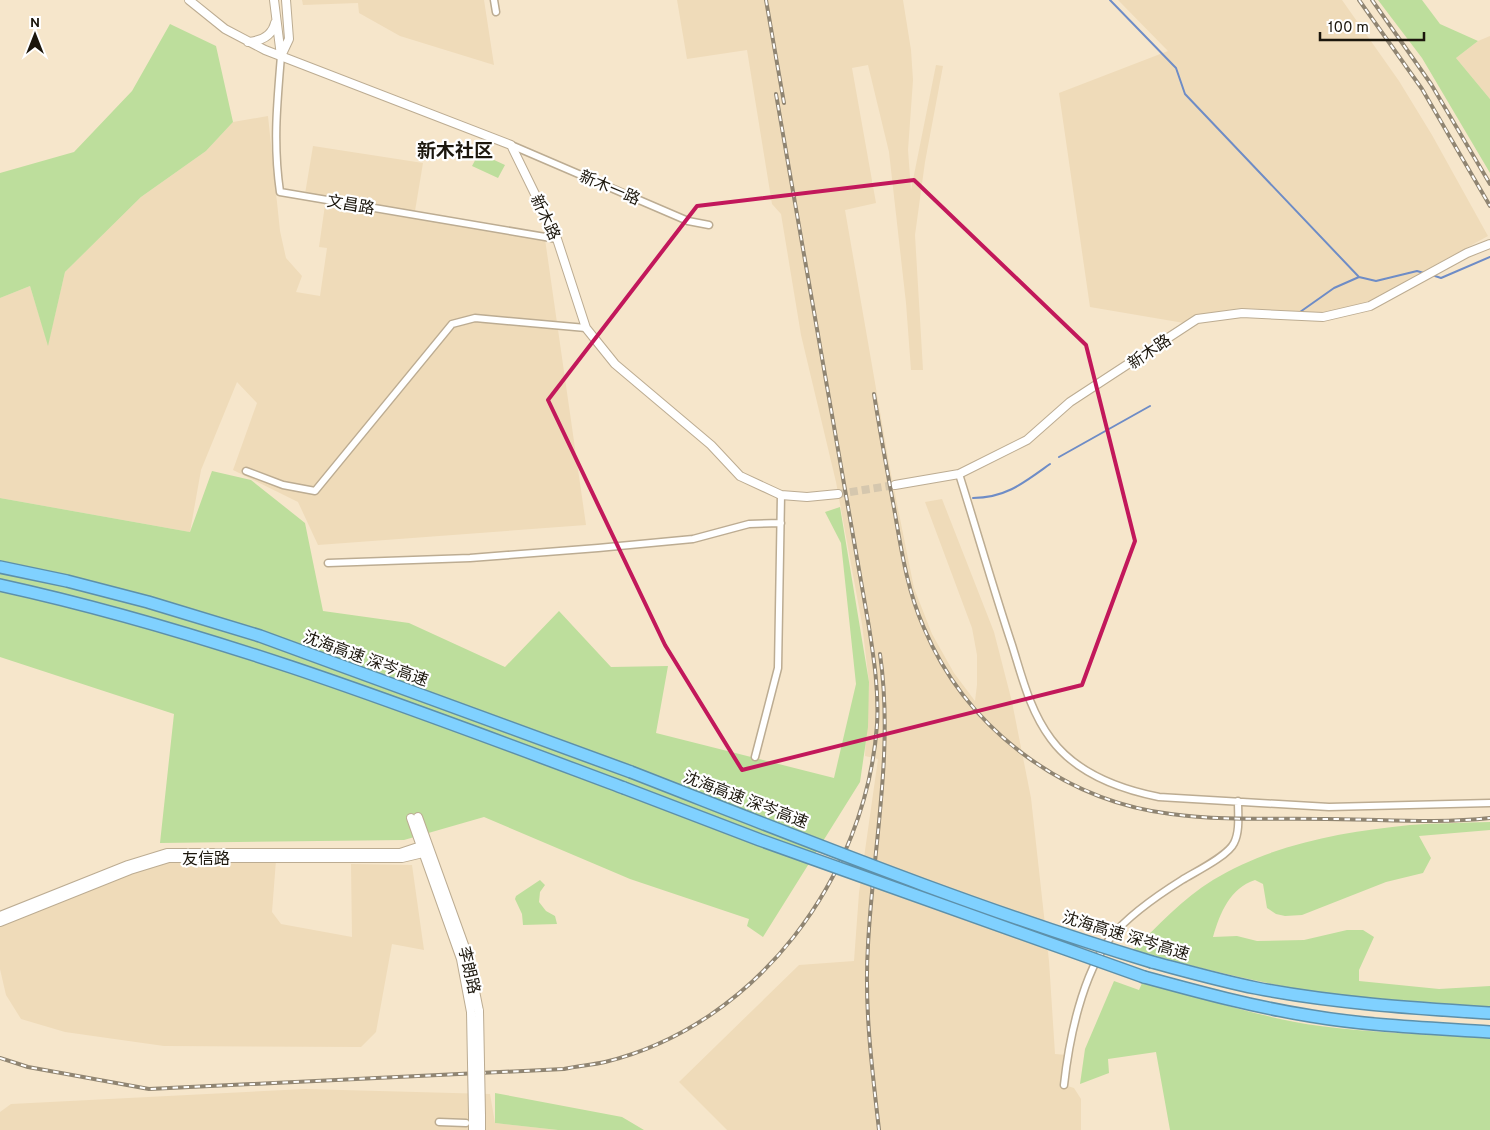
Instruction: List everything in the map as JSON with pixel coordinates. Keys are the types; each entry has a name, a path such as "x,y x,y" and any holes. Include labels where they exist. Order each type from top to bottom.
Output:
{"highway":[{"name":"沈海高速 深岑高速","path":"0,567 94,588 260,636 631,772 898,875 1101,947 1255,988 1385,1006 1490,1013"},
{"name":"沈海高速 深岑高速","path":"0,584 133,618 260,655 393,702 770,843 1144,977 1245,1004 1311,1016 1376,1025 1490,1032"}],"street":[{"path":"189,0 225,29 248,42 511,145"},
{"path":"274,0 281,56"},
{"path":"281,56 290,39 286,0"},
{"path":"494,0 496,12"},
{"path":"248,42 256,42 267,37 276,22"},
{"name":"文昌路","path":"281,56 275,126 275,149 280,192 557,239"},
{"name":"新木一路","path":"511,145 688,222 709,225"},
{"name":"新木路","path":"511,145 557,239 586,328 615,364 711,446 740,476 781,495 807,497 838,494"},
{"name":"新木路","path":"895,485 959,474 1028,440 1070,402 1196,319 1242,313 1323,317 1370,306 1423,276 1490,244"},
{"path":"246,471 283,485 315,491 452,324 475,318 586,328"},
{"path":"959,474 1026,691 1039,720 1052,740 1068,757 1086,771 1135,792 1159,797 1329,807 1490,804"},
{"path":"755,757 778,668 781,495"},
{"path":"328,563 470,558 598,548 693,538 749,524 781,523"},
{"path":"1064,1085 1073,1029 1087,985 1100,955 1111,937 1138,912 1230,849 1238,831 1238,802"},
{"name":"李朗路","path":"472,1130 475,1011 461,958 422,850 414,818 468,956 475,1011 482,1130"},
{"name":"友信路","path":"0,916 128,865 167,853 400,853 422,850"},
{"name":"友信路","path":"0,922 130,870 169,858 402,858 422,850"},
{"path":"439,1122 466,1127 472,1130"}],"highlighted area":[{"path":"914,180 1086,345 1135,541 1082,685 742,770 665,645 548,400 697,206"}],"shaded area":[{"path":"302,0 484,0 494,65 400,36 359,13 358,3 303,5"},
{"path":"677,0 903,0 911,50 913,80 908,150 911,190 936,65 943,66 925,162 915,235 923,370 911,370 906,303 889,152 868,65 852,68 876,203 845,210 890,469 914,588 932,634 954,673 975,701 977,655 972,628 925,502 942,499 994,632 1012,702 1031,798 1049,961 1055,1054 1067,1055 1064,1085 1074,1088 1081,1099 1081,1130 727,1130 679,1082 799,965 854,961 859,893 878,759 865,756 869,682 862,624 836,482 801,335 781,214 772,204 747,50 687,59"},
{"path":"1118,0 1342,0 1399,81 1432,135 1488,236 1368,302 1323,313 1242,308 1195,315 1184,323 1090,307 1059,93 1168,51"},
{"path":"1490,36 1490,99 1456,58 1478,41"},
{"path":"268,116 280,231 286,258 302,276 296,292 320,296 327,248 319,247 325,205 545,239 586,525 318,545 298,502 233,470 257,403 237,382 201,470 190,532 0,498 0,298 30,286 48,344 65,272 141,197 206,151 233,122"},
{"path":"313,146 423,163 415,211 305,194"},
{"path":"170,858 276,860 272,912 281,924 352,937 351,864 412,865 424,950 392,944 376,1032 361,1047 164,1046 65,1032 21,1019 6,995 0,969 0,922"},
{"path":"305,1089 490,1094 495,1123 558,1130 0,1130 0,1112 11,1104"}],"green space":[{"path":"1378,0 1422,0 1440,24 1478,41 1456,58 1490,99 1490,173 1422,58"},
{"path":"170,24 216,46 233,122 206,151 141,197 65,272 48,346 30,286 0,298 0,173 74,152 132,91"},
{"path":"479,153 505,165 498,178 472,166"},
{"path":"212,471 251,480 305,523 323,611 409,623 505,667 559,611 611,667 668,666 656,733 834,778 856,684 841,543 825,512 840,507 869,682 868,727 860,782 763,937 747,926 749,919 630,879 484,817 404,840 160,843 174,714 0,657 0,498 190,532"},
{"path":"1490,822 1490,830 1419,836 1431,858 1423,873 1386,882 1302,915 1285,916 1276,914 1267,908 1263,884 1255,880 1239,889 1227,902 1213,937 1237,936 1257,941 1304,940 1347,930 1363,930 1374,937 1359,970 1359,981 1439,989 1490,986 1490,1006 1445,1006 1354,998 1265,983 1133,950 1191,895 1213,880 1259,857 1308,842 1359,831 1410,825"},
{"path":"540,880 545,885 540,892 539,902 546,911 555,916 557,924 523,925 522,914 515,899 516,896"},
{"path":"1114,981 1139,990 1143,981 1275,1018 1320,1026 1383,1032 1490,1037 1490,1130 1170,1130 1156,1052 1108,1059 1109,1073 1080,1084 1085,1049"},
{"path":"495,1093 622,1117 644,1130 558,1130 495,1123"}],"waterway":[{"path":"1110,0 1176,68 1185,94 1359,277 1376,281 1417,271 1424,273"},
{"path":"1432,275 1441,278 1490,257"},
{"path":"1300,312 1334,288 1359,277"},
{"path":"1059,457 1150,406"},
{"path":"973,498 1005,492 1023,483 1050,464"}],"tunnel":[{"path":"838,494 895,485"}],"railway":[{"path":"766,0 784,103"},
{"path":"1359,0 1422,89 1490,206"},
{"path":"1372,0 1431,84 1490,184"},
{"path":"0,1058 28,1067 149,1089 564,1069 605,1062 660,1043 710,1015 755,979 794,937 826,889 851,837 868,782 877,725 877,688 869,627 776,94"},
{"path":"874,394 905,569 918,614 942,664 965,697 992,727 1023,754 1056,776 1093,794 1131,806 1171,814 1229,818 1408,821 1490,818"},
{"path":"879,1130 869,1038 867,968 884,763 884,691 880,654"}],"district":[{"name":"新木社区","path":"455,150"}]}
